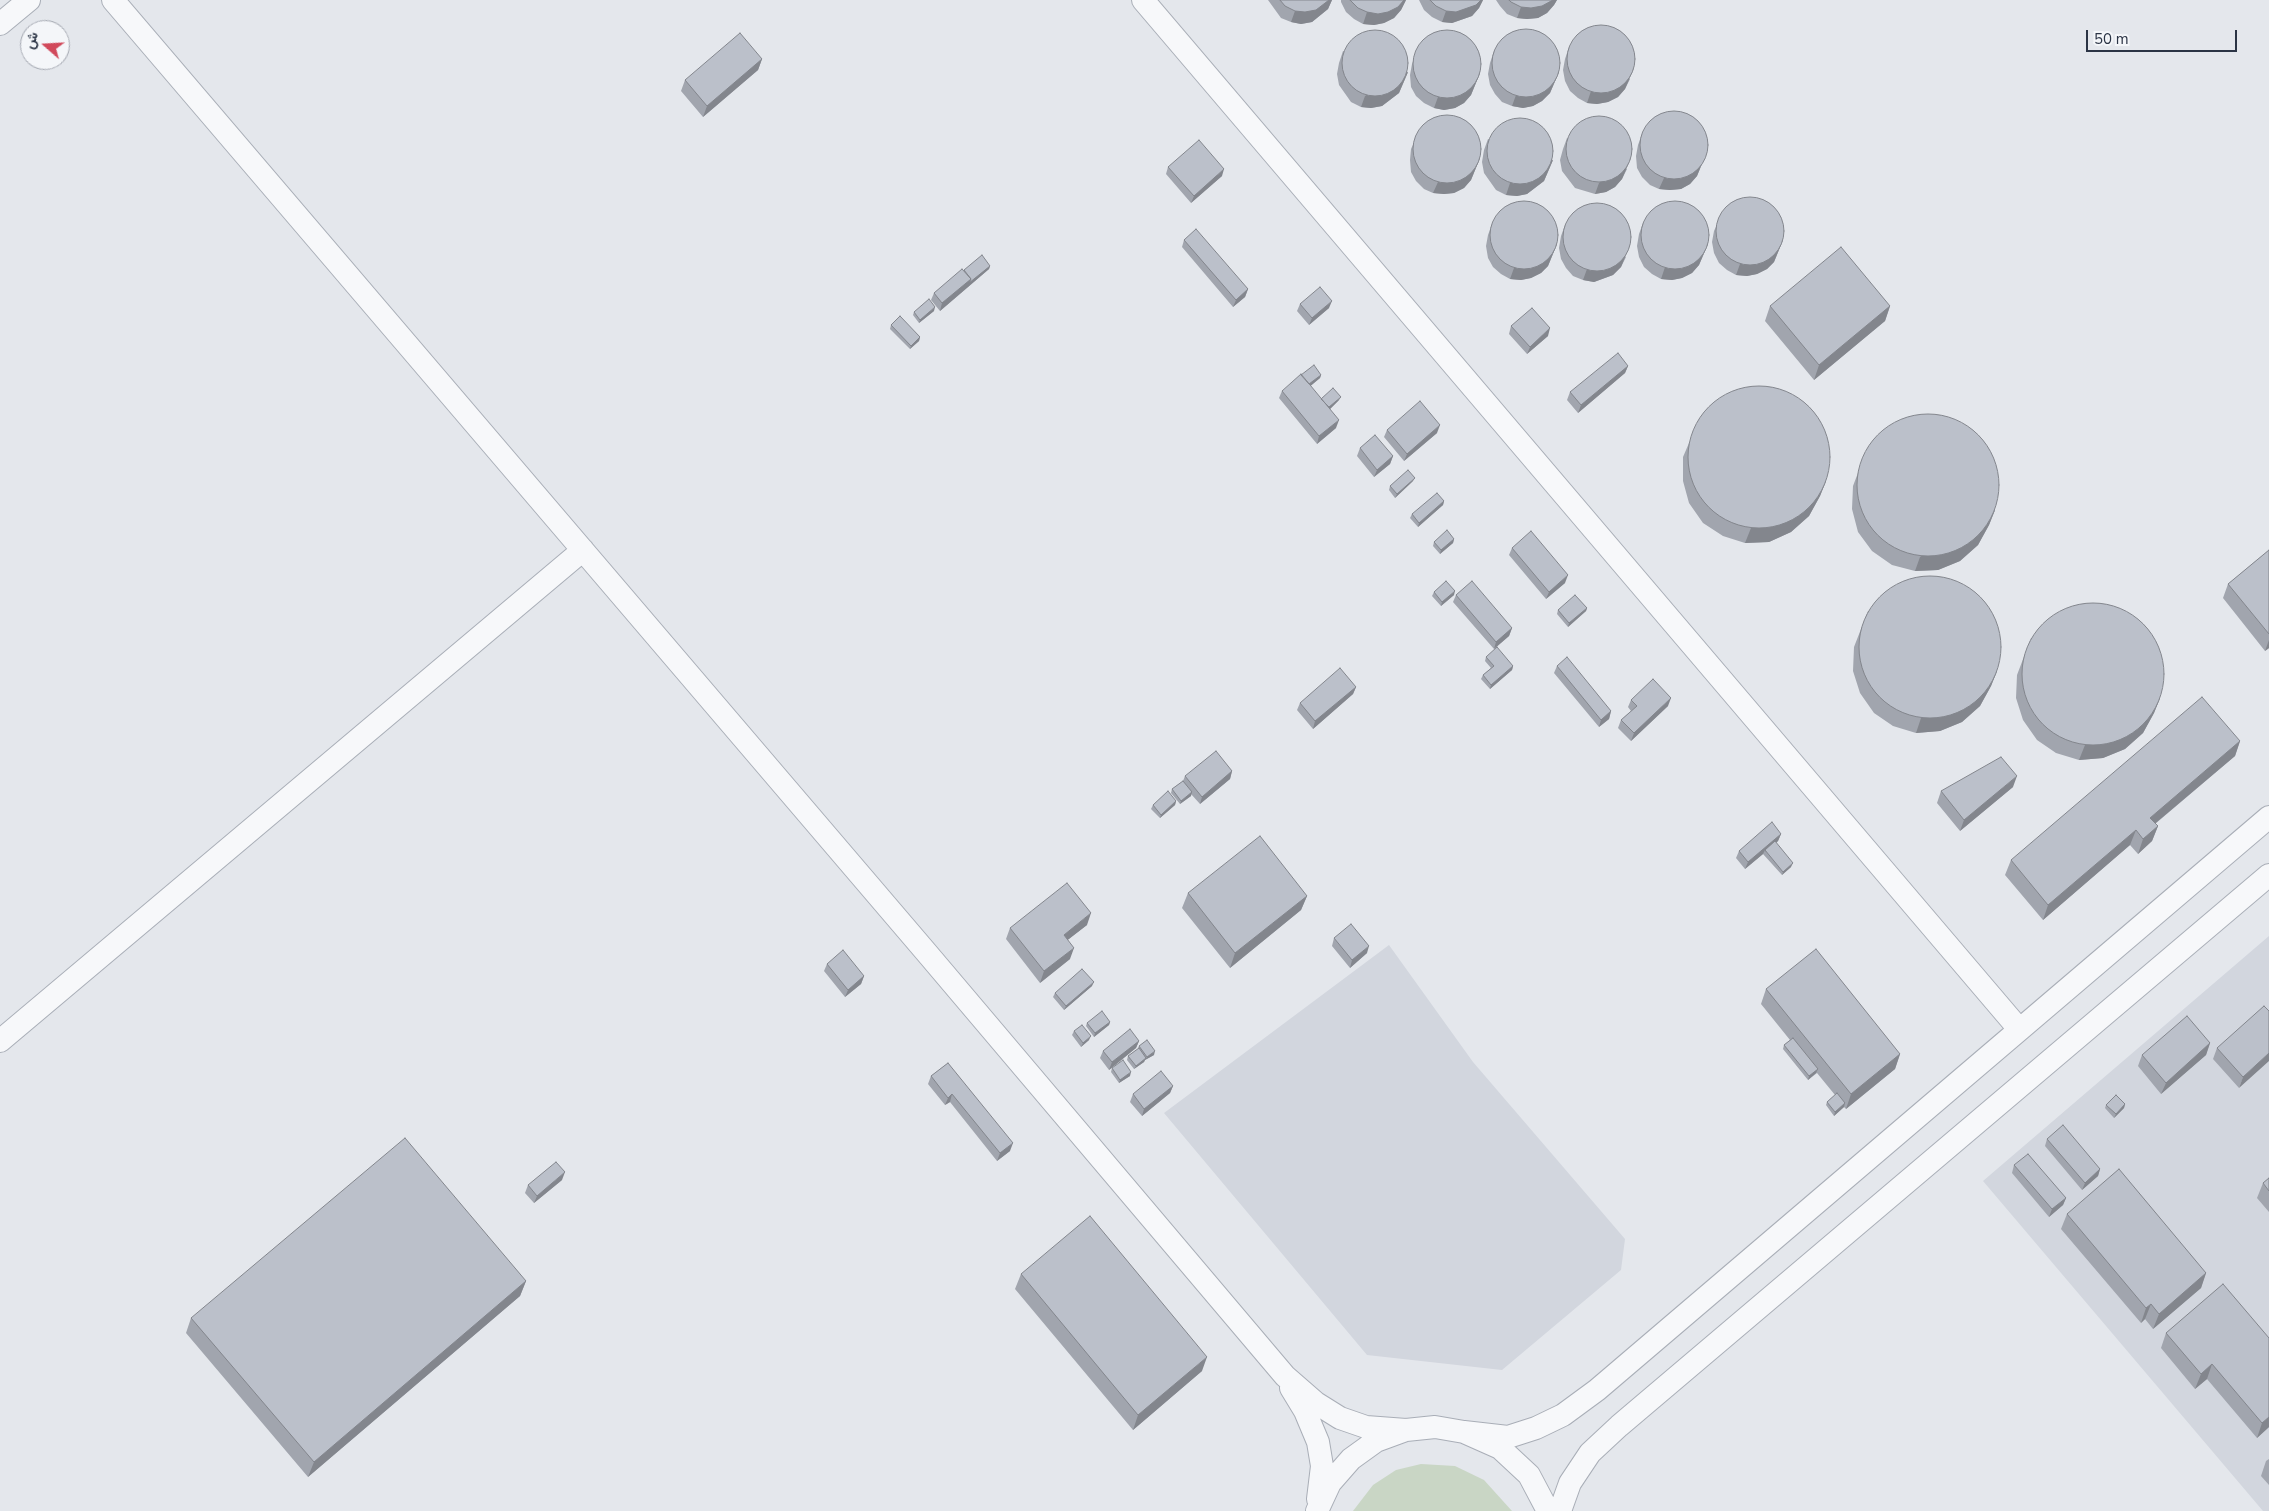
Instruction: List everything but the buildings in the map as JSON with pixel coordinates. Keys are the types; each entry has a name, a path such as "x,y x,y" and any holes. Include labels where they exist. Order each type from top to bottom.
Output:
{"street":[{"path":"0,24 29,0"},
{"path":"113,0 1285,1376 1316,1403 1340,1418 1366,1427 1406,1430 1435,1427 1508,1437 1536,1428 1563,1416 1604,1384 2269,817"},
{"path":"1143,0 2019,1029"},
{"path":"0,1041 583,550"},
{"path":"1560,1511 1570,1483 1590,1453 1619,1426 2269,875"},
{"path":"1285,1376 1305,1411 1318,1442 1322,1466 1316,1511"},
{"path":"1316,1511 1330,1483 1350,1459 1376,1441 1406,1430"},
{"path":"1464,1432 1500,1448 1529,1475 1548,1511"}],"shaded area":[{"path":"2269,936 2269,1511 2263,1511 1983,1181"},
{"path":"1389,945 1473,1062 1625,1239 1621,1270 1502,1370 1367,1355 1164,1113"}],"green space":[{"path":"1421,1464 1455,1466 1484,1480 1512,1511 1353,1511 1373,1485 1396,1470"}]}
